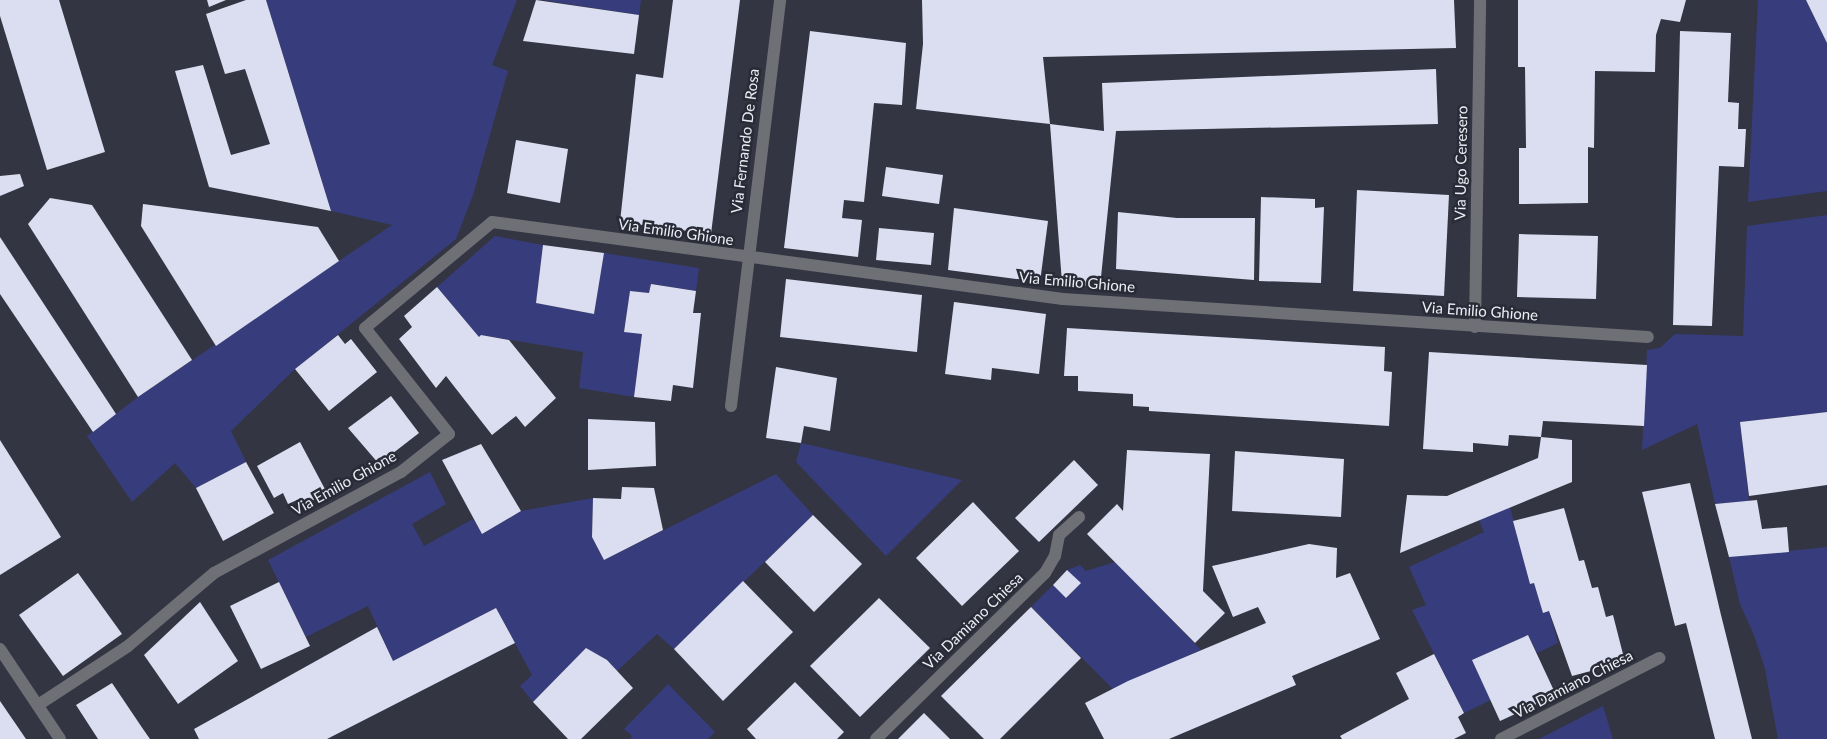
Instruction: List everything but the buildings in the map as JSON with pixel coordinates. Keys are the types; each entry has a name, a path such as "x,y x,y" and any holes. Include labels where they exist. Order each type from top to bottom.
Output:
{"street":[{"name":"Via Fernando De Rosa","path":"731,406 746,258 780,0"},
{"name":"Via Ugo Ceresero","path":"1475,327 1480,0"},
{"name":"Via Emilio Ghione","path":"38,705 128,646 214,573 401,472 449,434 365,328 492,222 746,258 1063,299 1648,337"},
{"name":"Via Damiano Chiesa","path":"876,739 1045,573 1055,556 1060,535 1079,517"},
{"path":"0,649 60,739"},
{"name":"Via Damiano Chiesa","path":"1501,739 1659,658"}],"shaded area":[{"path":"266,0 517,0 492,65 508,71 473,195 456,239 295,369 231,431 246,462 196,488 175,463 132,502 87,436 138,397 392,225 331,211"},
{"path":"543,0 641,0 639,15"},
{"path":"1758,0 1806,0 1827,43 1827,191 1748,202"},
{"path":"1827,215 1827,412 1740,422 1749,501 1715,504 1697,424 1642,450 1647,350 1660,348 1675,334 1743,336 1747,226"},
{"path":"495,236 543,245 536,303 594,314 604,253 699,268 696,291 651,284 649,293 630,291 624,331 642,334 634,397 579,388 583,352 481,335 479,337 437,287"},
{"path":"801,443 962,480 886,556 796,462"},
{"path":"430,472 446,504 412,524 424,546 473,519 482,534 521,511 593,498 592,537 604,560 776,474 813,515 674,649 657,634 617,671 607,660 586,649 533,702 520,686 532,675 496,608 393,661 368,606 306,637 268,560"},
{"path":"1510,507 1530,584 1534,583 1543,612 1549,611 1558,643 1537,653 1528,635 1473,660 1491,700 1464,713 1412,610 1426,605 1409,567 1484,532 1479,520"},
{"path":"1827,547 1827,739 1778,739 1765,669 1754,635 1740,604 1729,557"},
{"path":"1115,562 1201,650 1113,689 1031,607 1053,585 1067,598 1080,583 1067,570 1080,565 1086,571"},
{"path":"668,684 715,732 708,739 630,739 632,736 624,729"},
{"path":"1603,706 1613,739 1539,739"}]}
